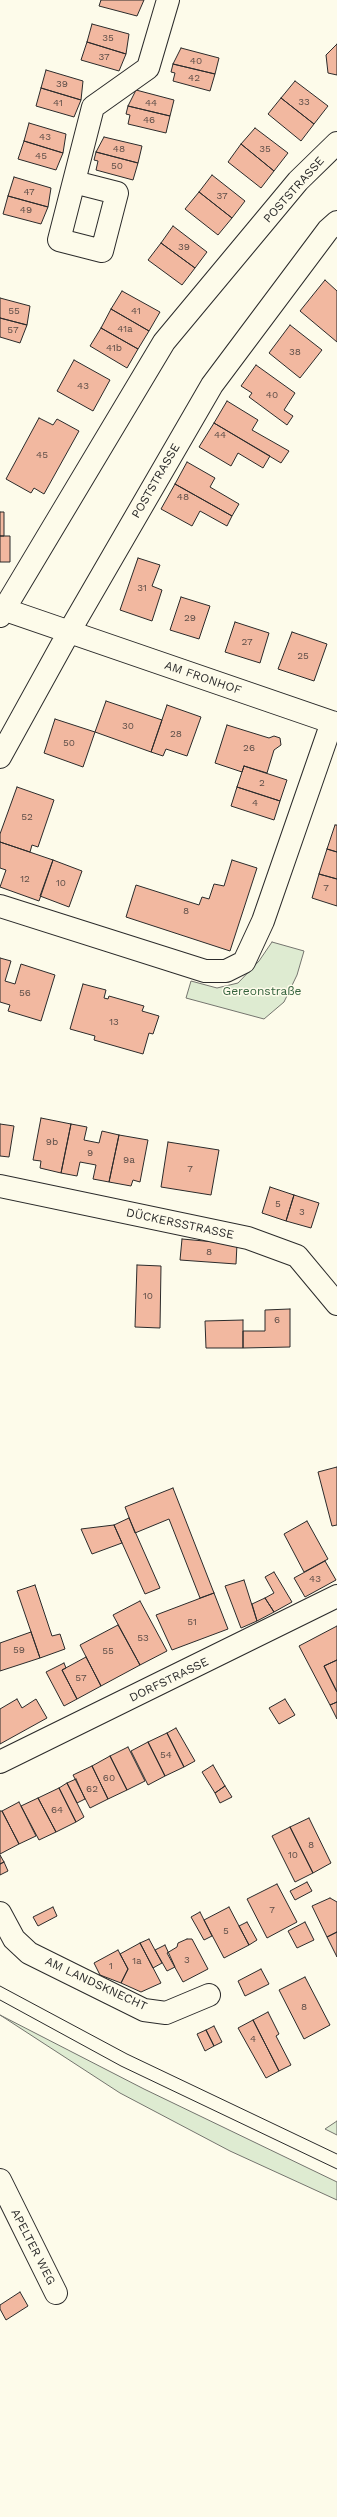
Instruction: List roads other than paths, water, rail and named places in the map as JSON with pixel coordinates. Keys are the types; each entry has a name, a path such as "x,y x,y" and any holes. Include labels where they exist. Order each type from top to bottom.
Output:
{"street":[{"path":"74,182 93,107 148,68 168,0"},
{"name":"POSTSTRASSE","path":"1,611 164,342 298,181 337,144"},
{"name":"POSTSTRASSE","path":"0,757 69,632 212,385 328,230 337,222"},
{"name":"AM FRONHOF","path":"1,611 69,632 335,723"},
{"path":"0,906 205,971 226,971 244,962 264,921 335,723"},
{"name":"DÜCKERSSTRASSE","path":"0,1186 248,1238 297,1256 337,1304"},
{"name":"DORFSTRASSE","path":"0,1762 337,1596"},
{"name":"AM LANDSKNECHT","path":"0,1913 14,1939 29,1953 144,2010 166,2013 209,1995"},
{"name":"APELTER WEG","path":"0,2180 56,2293"}],"tram line":[{"path":"0,1986 127,2054 337,2154"},
{"path":"0,2000 121,2066 337,2169"}],"park label":[{"name":"Gereonstraße","path":"262,991"}]}
